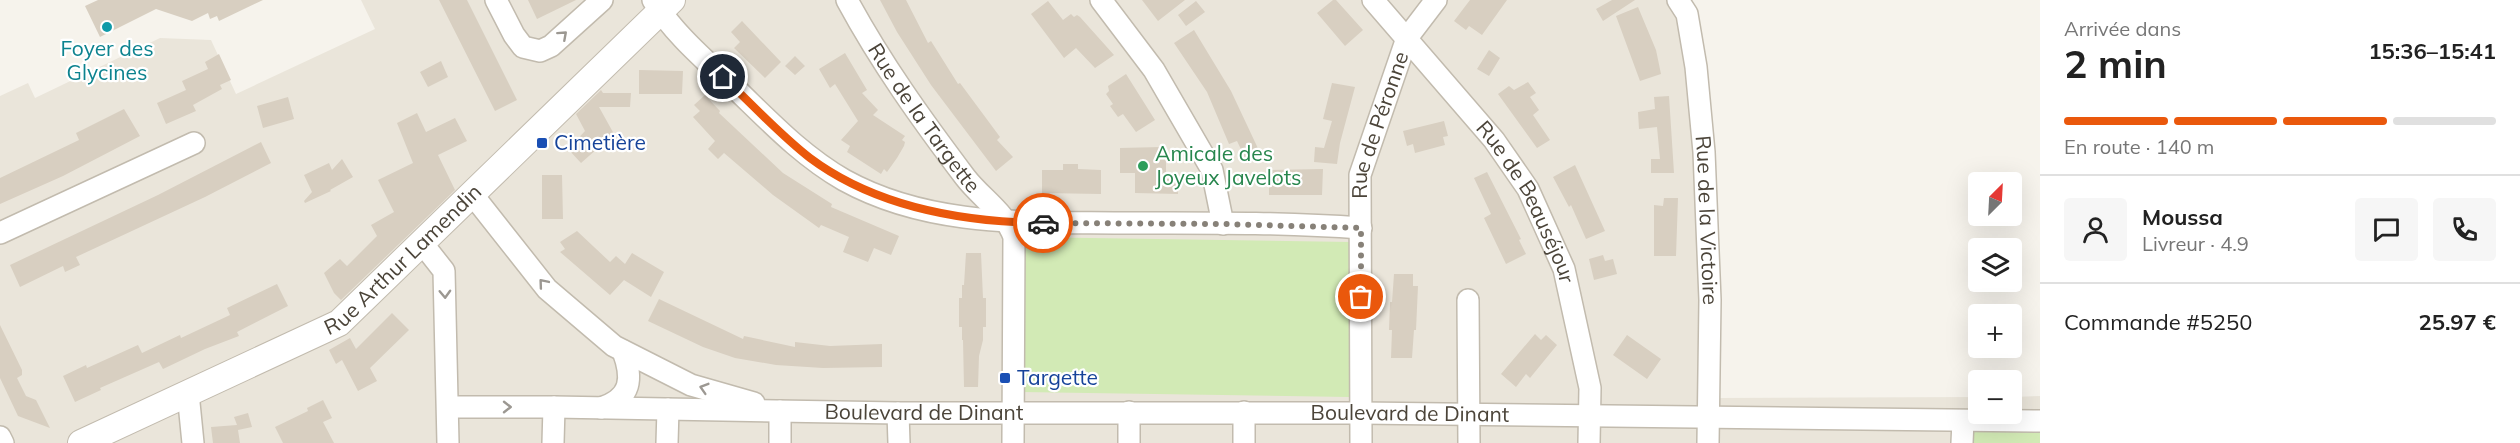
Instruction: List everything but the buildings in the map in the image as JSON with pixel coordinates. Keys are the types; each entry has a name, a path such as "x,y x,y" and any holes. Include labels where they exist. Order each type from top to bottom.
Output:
{"street":[{"path":"496,0 514,35 523,47 540,51 551,46 602,0"},
{"name":"Rue de la Targette","path":"847,0 871,43 911,105 969,182 1009,223"},
{"path":"1101,0 1154,70 1212,170 1223,224"},
{"name":"Rue de Beauséjour","path":"1373,0 1494,140 1528,189 1564,269 1590,388 1590,443"},
{"name":"Rue de Péronne","path":"1361,443 1360,175 1407,38 1436,0"},
{"name":"Rue de la Victoire","path":"1678,0 1687,14 1696,67 1704,153 1710,300 1708,443"},
{"path":"662,4 675,30 788,140 845,180 874,194 916,208 1009,223 1223,224 1361,228"},
{"name":"Rue Arthur Lamendin","path":"81,443 339,323 662,4"},
{"path":"0,233 194,143"},
{"name":"Boulevard de Dinant","path":"472,194 547,289 614,346 691,384 780,411"},
{"path":"1009,223 1014,237 1013,443"},
{"path":"422,243 444,271 448,443"},
{"path":"1468,300 1469,443"},
{"path":"601,408 616,403 627,389 630,370 623,351"},
{"path":"188,393 193,443"},
{"path":"553,443 554,407"},
{"name":"Boulevard de Dinant","path":"448,408 554,407 898,413 1244,412 2040,421"},
{"path":"667,443 668,409"},
{"path":"780,411 780,443"},
{"path":"1129,412 1129,443"},
{"path":"1244,412 1244,443"},
{"path":"898,413 899,443"},
{"path":"1962,443 1963,421"},
{"path":"0,437 3,443"}],"shaded area":[{"path":"361,0 1689,0 1696,11 1715,151 1719,398 1968,397 1968,424 2022,424 2022,397 2040,396 2040,428 1967,443 0,443 0,96 28,83 35,98 160,38 211,40 236,94 375,29"}],"green space":[{"path":"1023,237 1351,242 1349,397 1021,392"},
{"path":"1982,427 2040,428 2040,443 1967,443 1967,437"}],"way so far":[{"path":"1043,223 1223,224 1361,228 1361,297"}],"place":[{"name":"Foyer des Glycines","path":"107,27"},
{"name":"Cimetière","path":"542,143"},
{"name":"Amicale des Joyeux Javelots","path":"1143,166"},
{"name":"Targette","path":"1005,378"}],"route":[{"path":"723,77 788,140 812,159 845,180 874,194 916,208 953,216 1009,223 1043,223"}]}
